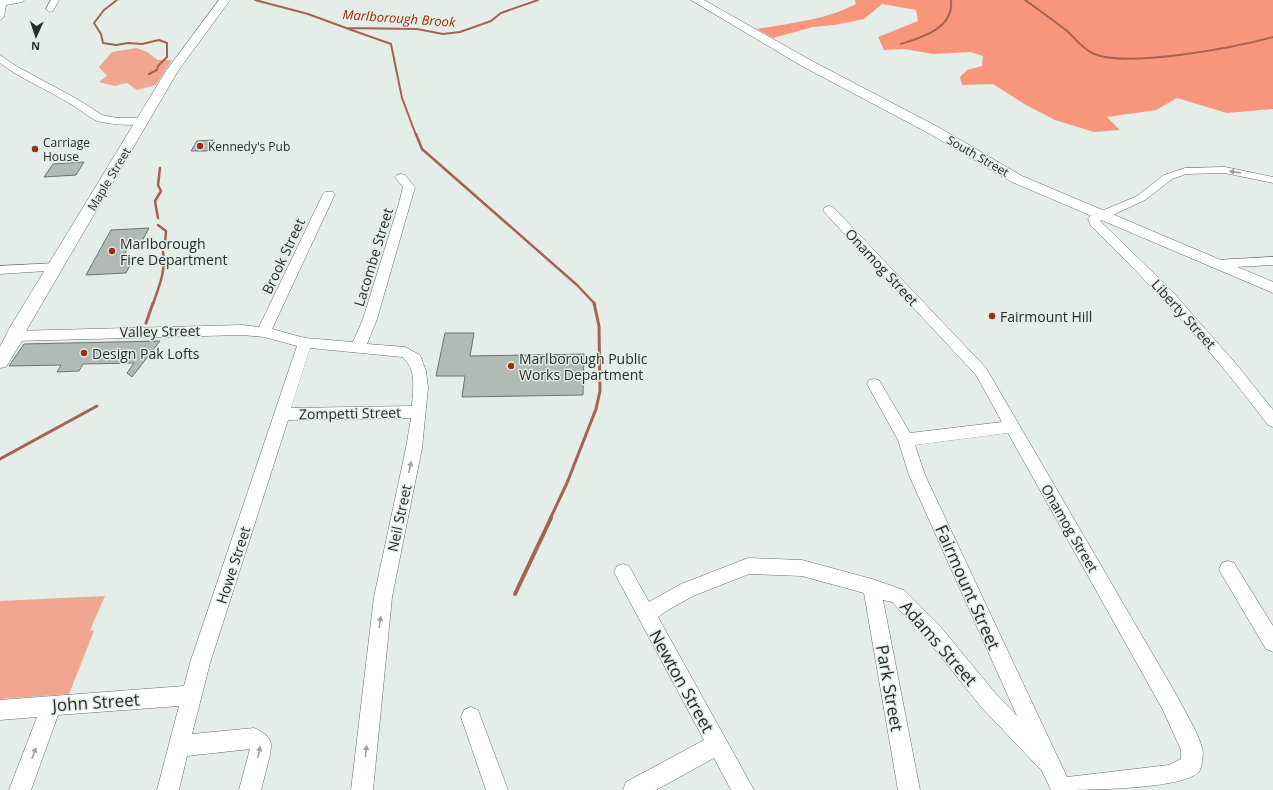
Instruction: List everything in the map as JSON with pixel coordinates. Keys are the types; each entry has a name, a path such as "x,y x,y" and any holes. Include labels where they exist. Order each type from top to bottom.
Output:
{"main road":[{"name":"Maple Street","path":"0,362 13,341 14,336 185,52 225,0"},
{"name":"South Street","path":"696,0 806,63 939,133 998,168 1037,188 1273,288"}],"street":[{"path":"0,18 2,1 20,0"},
{"path":"50,9 55,0"},
{"path":"0,58 13,68 73,101 99,118 117,121 143,121"},
{"path":"1103,216 1141,198 1171,175 1185,171 1225,170 1273,180"},
{"name":"Lacombe Street","path":"358,347 370,319 409,188 401,178"},
{"name":"Brook Street","path":"264,332 330,194"},
{"name":"Onamog Street","path":"829,210 981,372 1170,703 1192,749 1191,765 1181,772 1169,776 1062,789"},
{"name":"Liberty Street","path":"1103,216 1094,219 1095,223 1169,295 1207,338 1273,421"},
{"path":"1216,264 1273,261"},
{"path":"0,270 56,267"},
{"name":"Valley Street","path":"14,336 242,330 264,332 305,343"},
{"name":"Neil Street","path":"305,343 405,352 415,359 419,371 421,388 414,448 383,597 362,790"},
{"name":"Howe Street","path":"168,790 200,663 305,343"},
{"name":"Fairmount Street","path":"874,384 906,440 917,475 1062,789"},
{"name":"Zompetti Street","path":"282,414 418,412"},
{"path":"906,440 1012,427"},
{"name":"Adams Street","path":"646,615 661,604 687,590 748,566 802,568 872,587 898,596 932,631 989,701 1049,763"},
{"path":"1228,569 1273,644"},
{"name":"Newton Street","path":"623,572 742,790"},
{"name":"Park Street","path":"872,587 909,790"},
{"name":"John Street","path":"0,710 192,695"},
{"path":"20,790 51,706"},
{"path":"471,717 497,790"},
{"path":"180,746 254,738 260,745 250,790"},
{"path":"634,790 717,745"}],"shaded area":[{"path":"855,0 1273,0 1273,109 1227,113 1177,98 1156,110 1107,117 1120,130 1094,132 1055,120 1026,105 993,84 962,85 960,77 967,70 982,66 983,56 970,52 933,54 904,49 884,50 878,37 918,21 916,10 882,4 864,19 835,25 813,27 773,38 757,29 832,14 856,4"},
{"path":"137,48 147,52 158,60 172,60 156,85 137,90 127,83 115,86 99,82 107,76 99,67 112,52"},
{"path":"105,596 90,630 94,631 69,694 0,699 0,601"}],"building":[{"name":"Kennedy's Pub","path":"213,140 207,151 191,151 197,141"},
{"path":"84,162 76,175 44,177 53,164"},
{"name":"Marlborough Fire Department","path":"149,228 142,241 131,242 122,259 133,259 126,273 86,275 111,230"},
{"name":"Marlborough Public Works Department","path":"445,333 474,333 470,356 584,354 583,395 462,397 465,376 436,376"},
{"name":"Design Pak Lofts","path":"160,341 132,377 127,373 134,363 83,364 79,371 57,372 61,365 9,366 24,344"}],"waterway":[{"path":"117,0 104,10 94,23 101,34 103,43 116,45 128,43 142,44 159,40 167,43 167,57 158,66 157,70 149,74"},
{"name":"Marlborough Brook","path":"255,0 308,14 346,28"},
{"name":"Marlborough Brook","path":"346,28 417,29 443,34 460,32 491,21 501,13 538,0"},
{"path":"901,44 919,38 935,30 942,24 948,18 951,10 951,0"},
{"name":"Marlborough Brook","path":"1025,0 1067,31 1088,51 1107,57 1129,59 1181,55 1234,46 1273,37"},
{"path":"346,28 391,44 402,98 416,135"},
{"path":"416,134 422,149 577,285 595,304"},
{"path":"158,218 155,201 161,191 158,185 160,168"},
{"path":"158,225 166,231 165,243"},
{"path":"153,304 163,272 163,252"},
{"path":"146,323 153,303"},
{"path":"550,519 567,483 596,409 600,391 599,326 594,303"},
{"path":"0,459 97,406"},
{"path":"515,594 551,518"}],"place":[{"name":"Kennedy's Pub","path":"200,146"},
{"name":"Carriage House","path":"35,149"},
{"name":"Marlborough Fire Department","path":"112,251"},
{"name":"Fairmount Hill","path":"992,316"},
{"name":"Design Pak Lofts","path":"84,353"},
{"name":"Marlborough Public Works Department","path":"511,366"}]}
